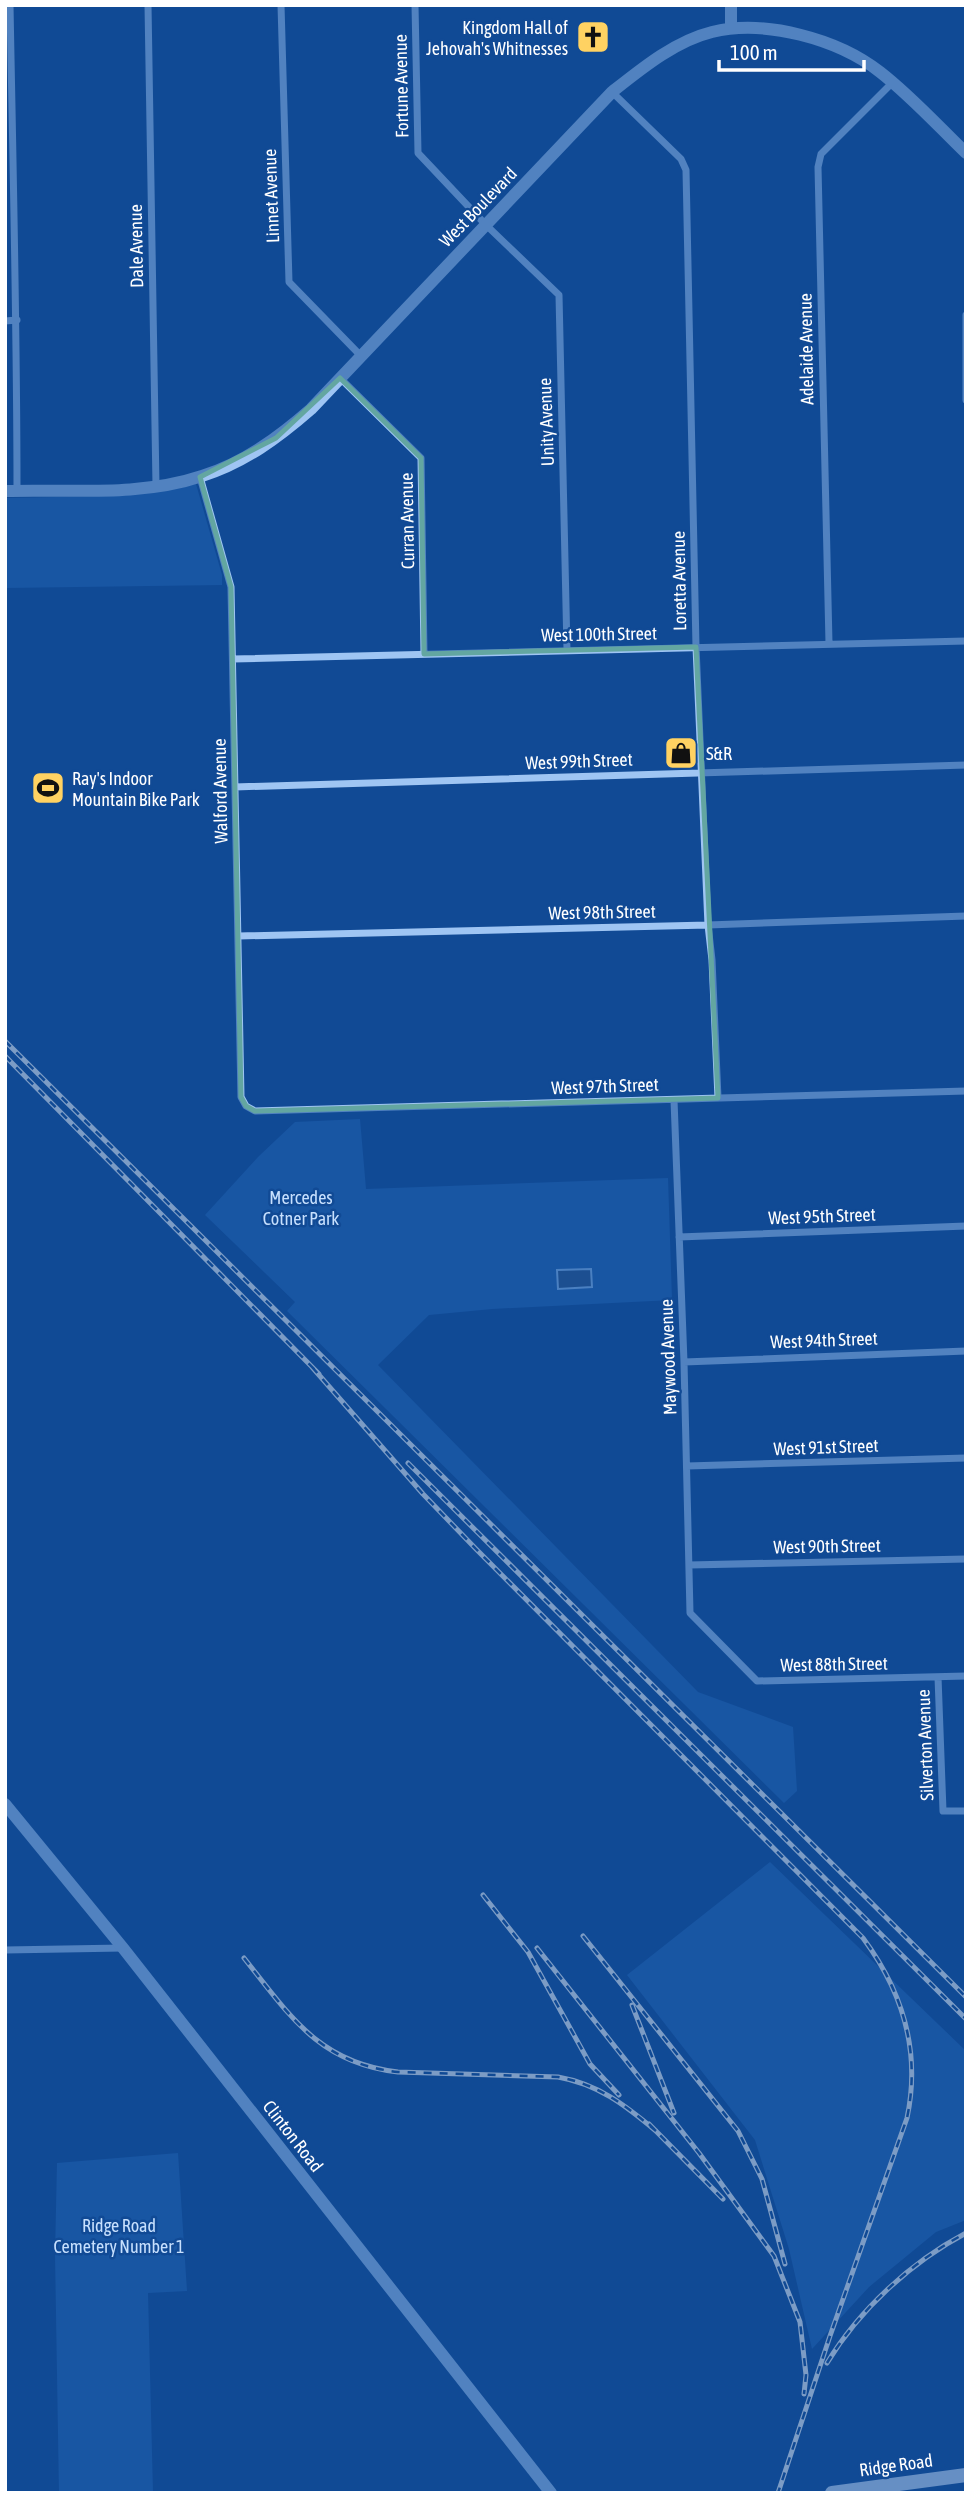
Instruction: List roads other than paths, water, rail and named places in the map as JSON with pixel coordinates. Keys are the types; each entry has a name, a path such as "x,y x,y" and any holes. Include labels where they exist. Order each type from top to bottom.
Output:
{"main road":[{"name":"Ridge Road","path":"832,2493 966,2475"}],"street":[{"path":"10,5 9,189 17,320 11,490"},
{"name":"Dale Avenue","path":"148,5 156,486"},
{"name":"Linnet Avenue","path":"281,5 289,282 361,356"},
{"name":"Fortune Avenue","path":"415,5 418,153 485,224"},
{"path":"731,5 731,28"},
{"name":"West Boulevard","path":"11,490 134,489 156,486 200,477 240,460 276,438 311,409 612,92 641,68 710,32 731,28 791,32 820,41 859,59 892,83 966,153"},
{"name":"Adelaide Avenue","path":"829,643 818,167 821,154 892,83"},
{"name":"Loretta Avenue","path":"612,92 681,159 686,170 696,647 718,1098"},
{"name":"Unity Avenue","path":"485,224 558,295 566,650"},
{"path":"966,315 966,400"},
{"path":"5,321 17,320"},
{"name":"Curran Avenue","path":"340,378 421,458 424,654"},
{"name":"Walford Avenue","path":"200,477 230,587 241,1097 246,1107"},
{"name":"West 100th Street","path":"233,659 966,640"},
{"name":"West 99th Street","path":"235,787 966,765"},
{"name":"West 98th Street","path":"239,936 966,916"},
{"name":"West 97th Street","path":"246,1107 255,1111 966,1091"},
{"name":"Maywood Avenue","path":"674,1100 690,1613"},
{"name":"West 95th Street","path":"679,1237 966,1226"},
{"name":"West 94th Street","path":"684,1362 966,1350"},
{"name":"West 91st Street","path":"687,1466 966,1458"},
{"name":"West 90th Street","path":"688,1565 966,1559"},
{"name":"West 88th Street","path":"690,1613 757,1681 966,1676"},
{"name":"Silverton Avenue","path":"938,1677 943,1811 966,1811"},
{"name":"Clinton Road","path":"5,1804 123,1948 551,2493"},
{"path":"5,1950 123,1948"},
{"path":"532,2469 541,2493"}],"railway":[{"path":"5,1041 966,1997"},
{"path":"5,1056 319,1374"},
{"path":"312,1367 423,1494 476,1549 863,1938 889,1980 898,2001 910,2046 912,2070 907,2118 778,2493"},
{"path":"408,1463 966,2019"},
{"path":"483,1895 528,1952 590,2064 619,2095"},
{"path":"583,1936 738,2131 762,2179 785,2264"},
{"path":"537,1948 699,2153 774,2256 800,2322 806,2375 804,2394"},
{"path":"244,1958 292,2017 327,2047 347,2059 398,2072 558,2077 572,2080 610,2097 656,2131"},
{"path":"632,2005 674,2113"},
{"path":"649,2124 723,2199"},
{"path":"827,2363 854,2324 888,2289 926,2258 966,2233"}],"place":[{"name":"Kingdom Hall of Jehovah's Whitnesses","path":"593,37"},
{"name":"S&R","path":"681,753"},
{"name":"Ray's Indoor Mountain Bike Park","path":"48,788"}],"park label":[{"name":"Mercedes Cotner Park","path":"301,1207"},
{"name":"Ridge Road Cemetery Number 1","path":"119,2235"}]}
